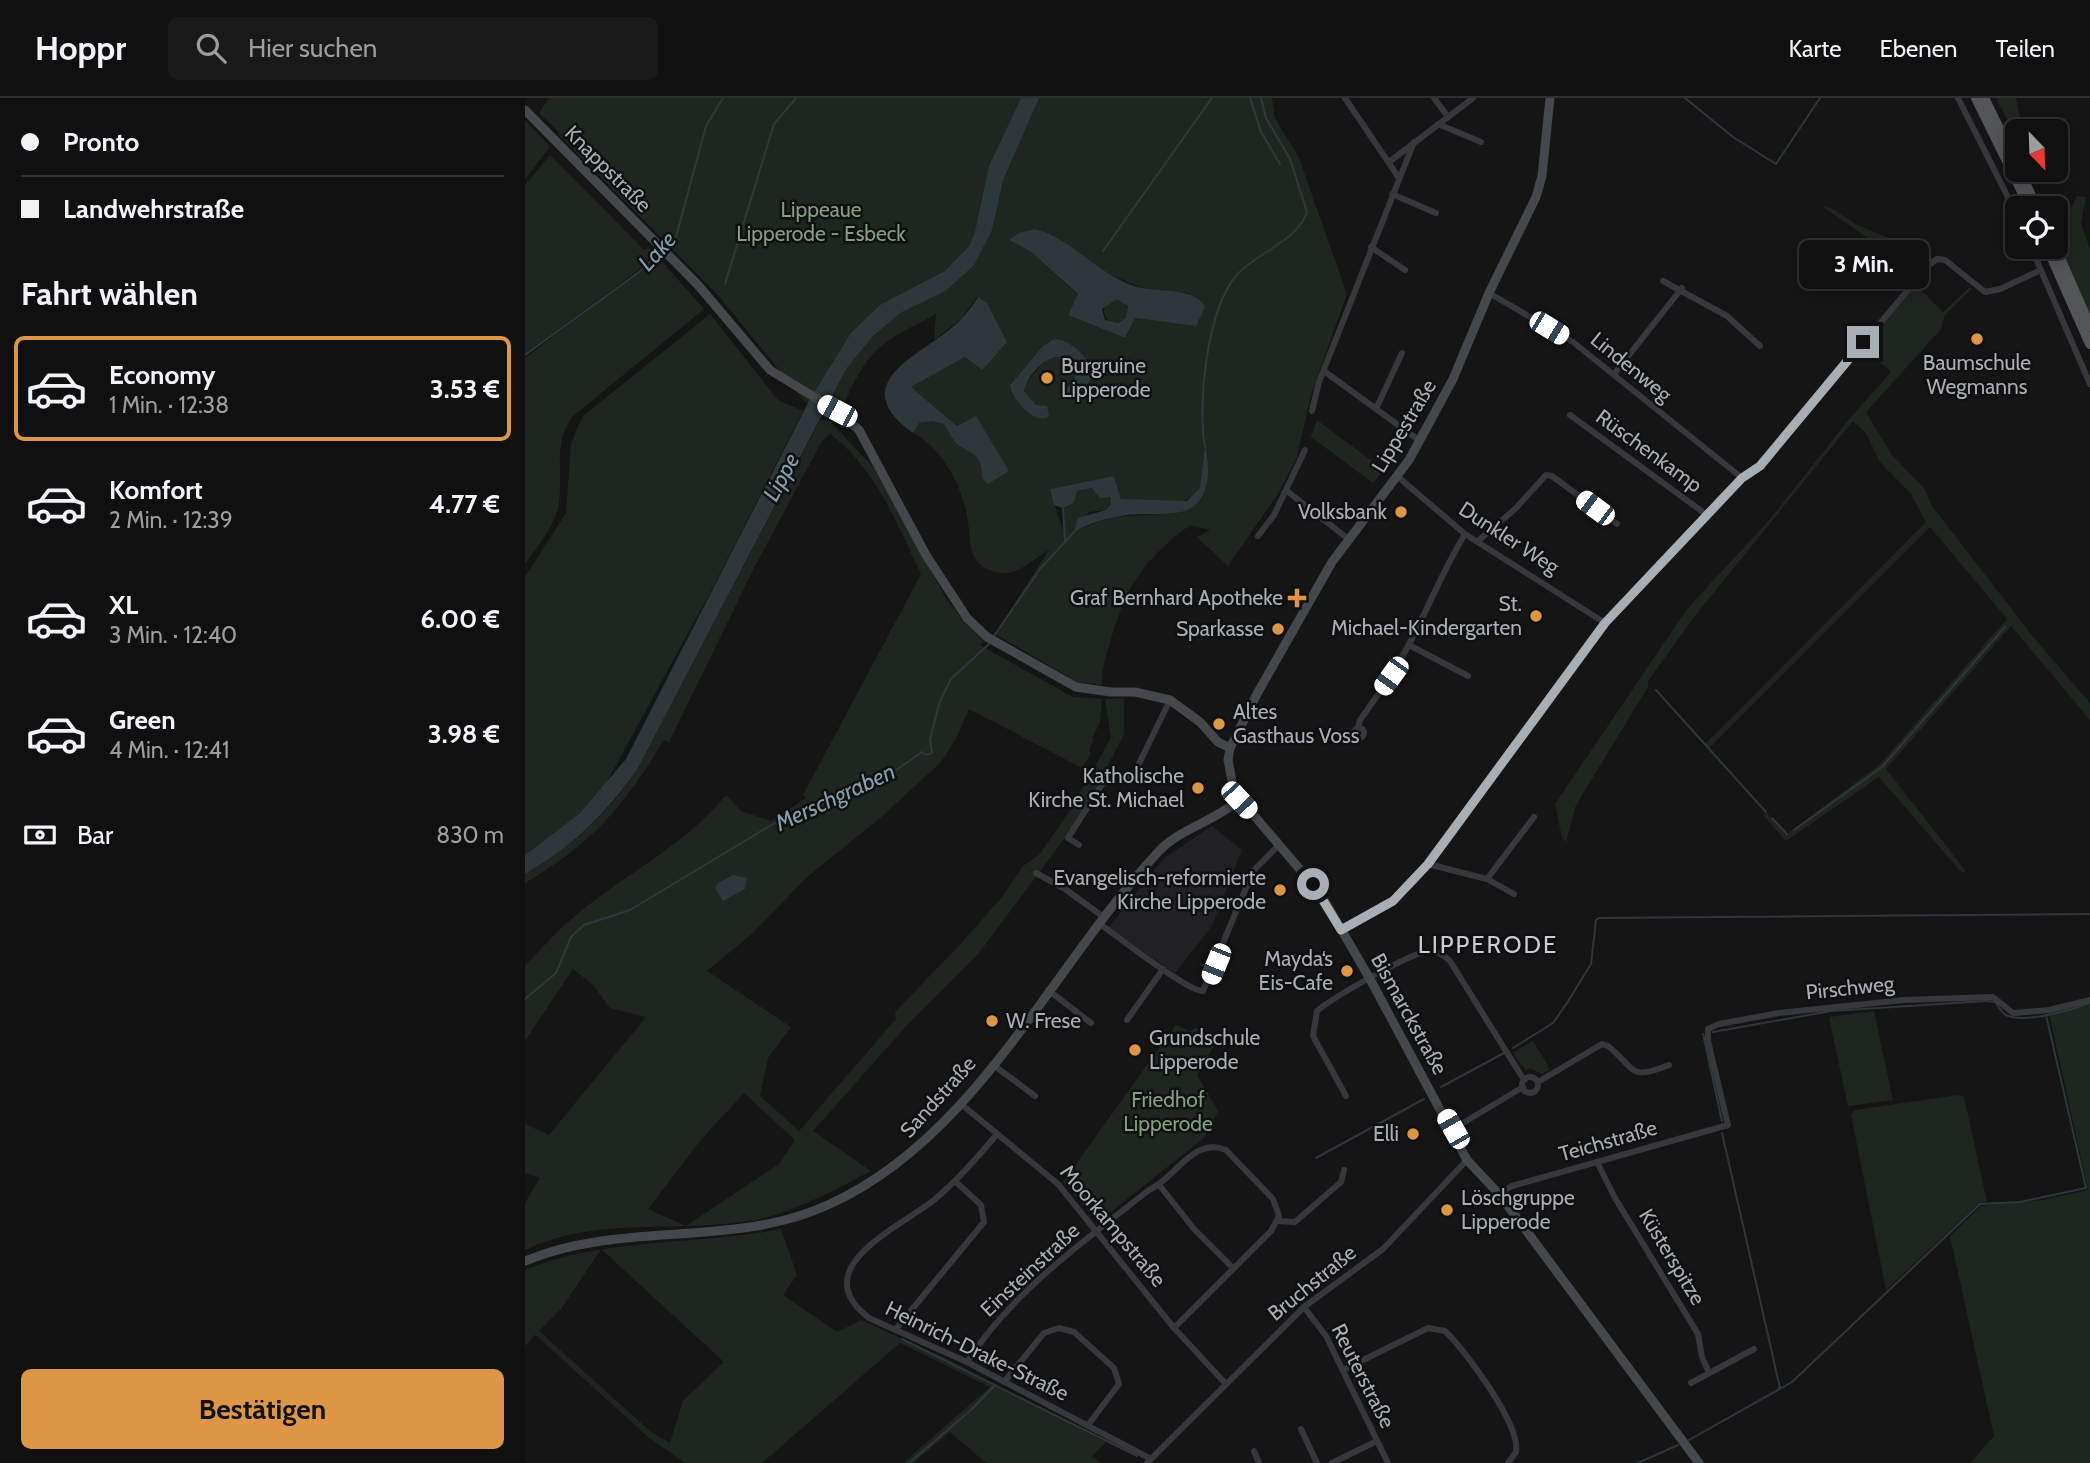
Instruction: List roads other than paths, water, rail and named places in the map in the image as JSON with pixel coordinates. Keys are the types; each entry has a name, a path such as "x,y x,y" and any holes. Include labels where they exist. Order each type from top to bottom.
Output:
{"main road":[{"name":"Lippestraße","path":"1230,748 1293,629 1347,538 1397,477 1420,441 1453,379 1489,293 1539,187 1551,98"},
{"path":"1976,98 2024,196"},
{"path":"1984,98 2005,141"},
{"name":"Knappstraße","path":"525,110 715,304 758,358 806,394 837,411 866,439 926,555 967,618 987,637 1070,685 1091,690 1135,691 1170,700"},
{"path":"2052,259 2090,344"},
{"path":"2060,259 2090,326"},
{"path":"1170,700 1200,722 1218,742 1230,748"},
{"name":"Bismarckstraße","path":"1230,748 1228,772 1239,800 1280,844 1319,893 1370,979 1453,1129 1467,1160 1499,1194 1699,1463"},
{"name":"Sandstraße","path":"525,1261 600,1239 727,1229 805,1214 839,1200 889,1172 921,1146 961,1104 1102,921 1162,849 1239,800"}],"street":[{"path":"1345,98 1399,178"},
{"path":"1434,98 1448,117"},
{"path":"1958,98 2007,196"},
{"path":"1389,162 1468,99"},
{"path":"1438,124 1481,142"},
{"path":"1312,411 1324,371 1371,247 1415,142"},
{"path":"1392,194 1436,213"},
{"path":"1371,247 1405,270"},
{"path":"1341,930 1393,901 1428,864 1605,623 1742,478 1760,466 1937,259 1945,260 1985,292 2000,289 2041,270"},
{"path":"2036,259 2090,384"},
{"path":"1663,281 1682,288 1727,316 1760,346"},
{"path":"1614,374 1682,288"},
{"name":"Lindenweg","path":"1489,293 1573,342 1742,478"},
{"path":"1376,409 1402,353"},
{"path":"1324,371 1420,441"},
{"name":"Rüschenkamp","path":"1570,415 1707,515"},
{"path":"1258,536 1271,520 1287,491 1305,450"},
{"path":"1479,540 1515,509 1546,475 1552,476 1617,524"},
{"name":"Dunkler Weg","path":"1397,477 1465,534 1479,540 1605,623"},
{"path":"1287,491 1347,538"},
{"path":"1358,728 1360,720 1409,645 1442,572 1465,534"},
{"path":"1409,645 1468,676"},
{"path":"1079,845 1068,838 1107,780 1133,776 1170,700"},
{"path":"1487,879 1534,817"},
{"path":"1036,873 1065,889 1163,969 1198,992 1207,987 1253,871 1280,844"},
{"path":"1428,864 1487,879 1514,894"},
{"path":"1346,1096 1313,1036 1314,1017 1327,1003 1419,953 1434,952 1445,956 1524,1084 1534,1092 1538,1082 1602,1044 1608,1046 1637,1073 1644,1075 1669,1065"},
{"path":"1127,1020 1163,969"},
{"path":"1048,990 1091,1023"},
{"name":"Pirschweg","path":"1728,1125 1708,1041 1708,1029 1719,1024 1779,1013 1904,1000 1993,997 2013,1013 2049,1010 2090,1000"},
{"path":"992,1064 1034,1096"},
{"path":"1453,1129 1532,1077 1538,1082"},
{"name":"Moorkampstraße","path":"961,1104 1058,1184 1098,1230 1174,1328 1226,1384"},
{"name":"Teichstraße","path":"1499,1194 1512,1186 1728,1125"},
{"name":"Heinrich-Drake-Straße","path":"997,1133 955,1181 864,1248 850,1269 849,1289 858,1310 1088,1425 1149,1461"},
{"name":"Einsteinstraße","path":"967,1363 1003,1317 1041,1278 1149,1190 1160,1186 1166,1176 1206,1146 1217,1146 1226,1150 1273,1199 1278,1208 1278,1221"},
{"name":"Bruchstraße","path":"1149,1461 1304,1307 1383,1250 1467,1160"},
{"name":"Küsterspitze","path":"1597,1162 1615,1198 1698,1334 1702,1357 1709,1373"},
{"path":"1174,1328 1278,1221 1295,1222 1341,1182 1344,1170"},
{"path":"895,1330 984,1222 981,1205 955,1181"},
{"path":"1160,1186 1194,1229 1233,1268"},
{"name":"Reuterstraße","path":"1304,1307 1326,1336 1388,1463"},
{"path":"1004,1382 1044,1333 1059,1328 1074,1332 1114,1368 1119,1384 1088,1425"},
{"path":"1343,1370 1428,1328 1445,1331 1485,1382 1514,1434 1516,1452 1508,1463"},
{"path":"1691,1383 1754,1349"},
{"path":"1301,1429 1317,1463"},
{"path":"1332,1463 1377,1441"},
{"path":"1254,1451 1259,1463"}],"water":[{"name":"Lippe","path":"1021,98 1039,98 1003,180 992,230 974,265 947,290 900,313 873,336 846,369 638,768 614,800 587,828 525,874 525,855 580,813 626,759 809,401 851,333 880,305 945,271 969,246 975,232 989,166"},
{"path":"1035,229 1048,234 1120,280 1143,288 1183,293 1199,300 1205,307 1196,326 1135,318 1125,338 1068,315 1078,294 1031,252 1009,240 1019,233","holes":["1117,299 1128,306 1126,318 1118,323 1105,320 1102,309"]},
{"path":"978,297 987,303 1007,342 982,370 965,357 911,387 957,426 976,416 1009,471 988,484 982,478 981,465 977,458 951,437 944,424 932,421 919,423 913,433 894,416 886,401 886,387 893,374 957,323"},
{"path":"1054,339 1074,347 1088,363 1092,376 1084,391 1064,401 1060,395 1075,379 1075,370 1059,357 1042,364 1029,379 1024,391 1036,405 1047,406 1049,416 1037,418 1020,404 1010,385 1042,347"},
{"path":"1205,447 1208,478 1202,497 1187,510 1113,517 1074,532 1078,518 1106,510 1111,504 1110,497 1100,498 1092,488 1077,491 1074,503 1063,508 1054,505 1050,489 1114,476 1121,499 1187,501 1200,488"},
{"path":"733,875 747,878 745,889 723,901 715,888 718,883"}],"waterway":[{"name":"Lake","path":"664,248 676,237 706,126 723,98"},
{"path":"725,284 774,124 796,98"},
{"path":"1103,251 1212,98"},
{"path":"1250,98 1261,132 1280,164"},
{"path":"1205,447 1202,407 1207,358 1211,334 1226,291 1244,268 1294,231 1307,212 1290,159 1266,118 1261,98"},
{"path":"1685,98 1733,137 1776,164 1820,98"},
{"name":"Lake","path":"525,355 639,272 660,252"},
{"path":"1063,508 1065,540"},
{"name":"Merschgraben","path":"994,636 1040,569 1074,532"},
{"path":"1794,830 1882,767 2005,627"},
{"name":"Merschgraben","path":"525,999 556,973 571,937 584,925 630,910 778,821 882,780 922,752 926,755 932,753 930,739 940,701 951,679 989,644"},
{"path":"1656,690 1766,812"},
{"path":"1772,818 1787,834"},
{"path":"1513,1048 1553,1023 1567,1003 1591,964 1596,920 1599,918 2090,914"},
{"path":"1713,1032 1831,1011 1986,1001 1995,1002 2006,1015 2024,1018 2060,1012 2089,1003"},
{"path":"1689,1440 1792,1382 1980,1204 2020,1202 2086,1188 2046,1015"},
{"path":"1703,1034 1722,1121"},
{"path":"1441,1087 1504,1053"},
{"path":"1316,1158 1424,1099"},
{"path":"1722,1133 1780,1388"},
{"path":"902,1339 1137,1456"},
{"path":"909,1463 971,1410 995,1385"},
{"path":"1638,1463 1678,1445"}],"place":[{"name":"Baumschule Wegmanns","path":"1977,339"},
{"name":"Burgruine Lipperode","path":"1047,378"},
{"name":"Volksbank","path":"1401,512"},
{"name":"Graf Bernhard Apotheke","path":"1297,598"},
{"name":"St. Michael-Kindergarten","path":"1536,616"},
{"name":"Sparkasse","path":"1278,629"},
{"name":"Altes Gasthaus Voss","path":"1219,724"},
{"name":"Katholische Kirche St. Michael","path":"1198,788"},
{"name":"Evangelisch-reformierte Kirche Lipperode","path":"1280,890"},
{"name":"Mayda‘s Eis-Cafe","path":"1347,971"},
{"name":"W. Frese","path":"992,1021"},
{"name":"Grundschule Lipperode","path":"1135,1050"},
{"name":"Elli","path":"1413,1134"},
{"name":"Löschgruppe Lipperode","path":"1447,1210"}],"district":[{"name":"LIPPERODE","path":"1488,945"}],"park label":[{"name":"Lippeaue Lipperode - Esbeck","path":"821,222"},
{"name":"Friedhof Lipperode","path":"1168,1112"}]}
